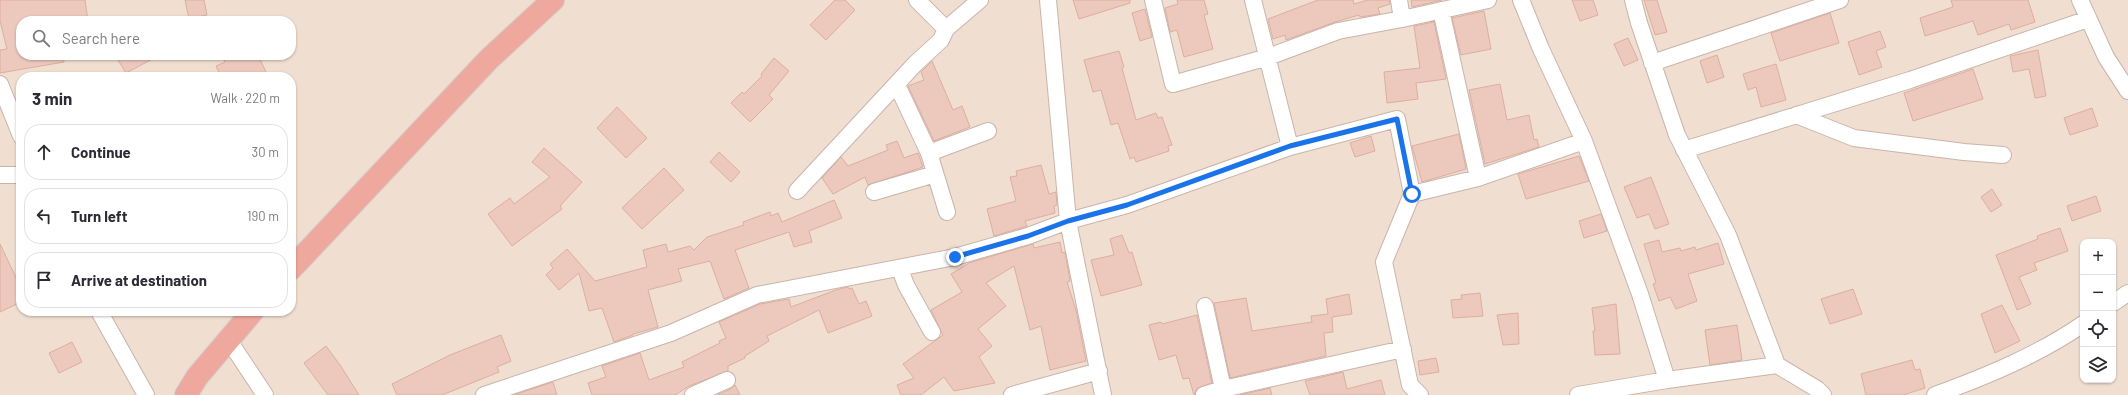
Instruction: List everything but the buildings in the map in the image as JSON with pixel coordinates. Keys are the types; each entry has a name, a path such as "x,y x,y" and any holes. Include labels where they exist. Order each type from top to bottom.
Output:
{"highway":[{"path":"296,264 489,59 544,4"},
{"path":"186,395 196,377 248,316"}],"street":[{"path":"917,0 946,29"},
{"path":"797,191 915,64 940,40 946,29 980,0"},
{"path":"1048,0 1068,221 1103,395"},
{"path":"1153,0 1173,84 1268,57 1338,31 1402,19 1488,0"},
{"path":"1253,0 1290,146"},
{"path":"1398,0 1402,19"},
{"path":"1521,0 1541,49 1584,141 1640,294 1667,380"},
{"path":"1633,0 1652,63 1677,135 1728,235 1776,365"},
{"path":"1652,63 1840,0"},
{"path":"2080,0 2106,57 2128,91"},
{"path":"1441,10 1478,178"},
{"path":"1684,150 1910,80 2088,19"},
{"path":"0,84 16,124"},
{"path":"897,85 929,153 947,212"},
{"path":"1796,115 1854,138 1964,152 2003,155"},
{"path":"484,395 671,333 757,295 900,269 955,257 1028,236 1068,221 1127,205 1290,146 1397,119 1412,194 1384,262 1413,393"},
{"path":"929,153 988,131"},
{"path":"1412,194 1478,178 1584,141"},
{"path":"874,192 936,174"},
{"path":"0,176 16,175"},
{"path":"900,269 906,285 932,332"},
{"path":"2116,302 2128,293"},
{"path":"1205,306 1223,389"},
{"path":"102,316 146,395"},
{"path":"1935,395 1982,378 2059,340 2080,326"},
{"path":"228,338 265,395"},
{"path":"1204,395 1223,389 1402,348"},
{"path":"1578,395 1667,380 1776,365 1817,389 1823,395"},
{"path":"1012,395 1099,371"},
{"path":"693,395 727,380"}],"shaded area":[{"path":"0,0 2128,0 2128,395 0,395"}],"route":[{"path":"955,257 1028,236 1068,221 1127,205 1290,146 1397,119 1412,194"}]}
